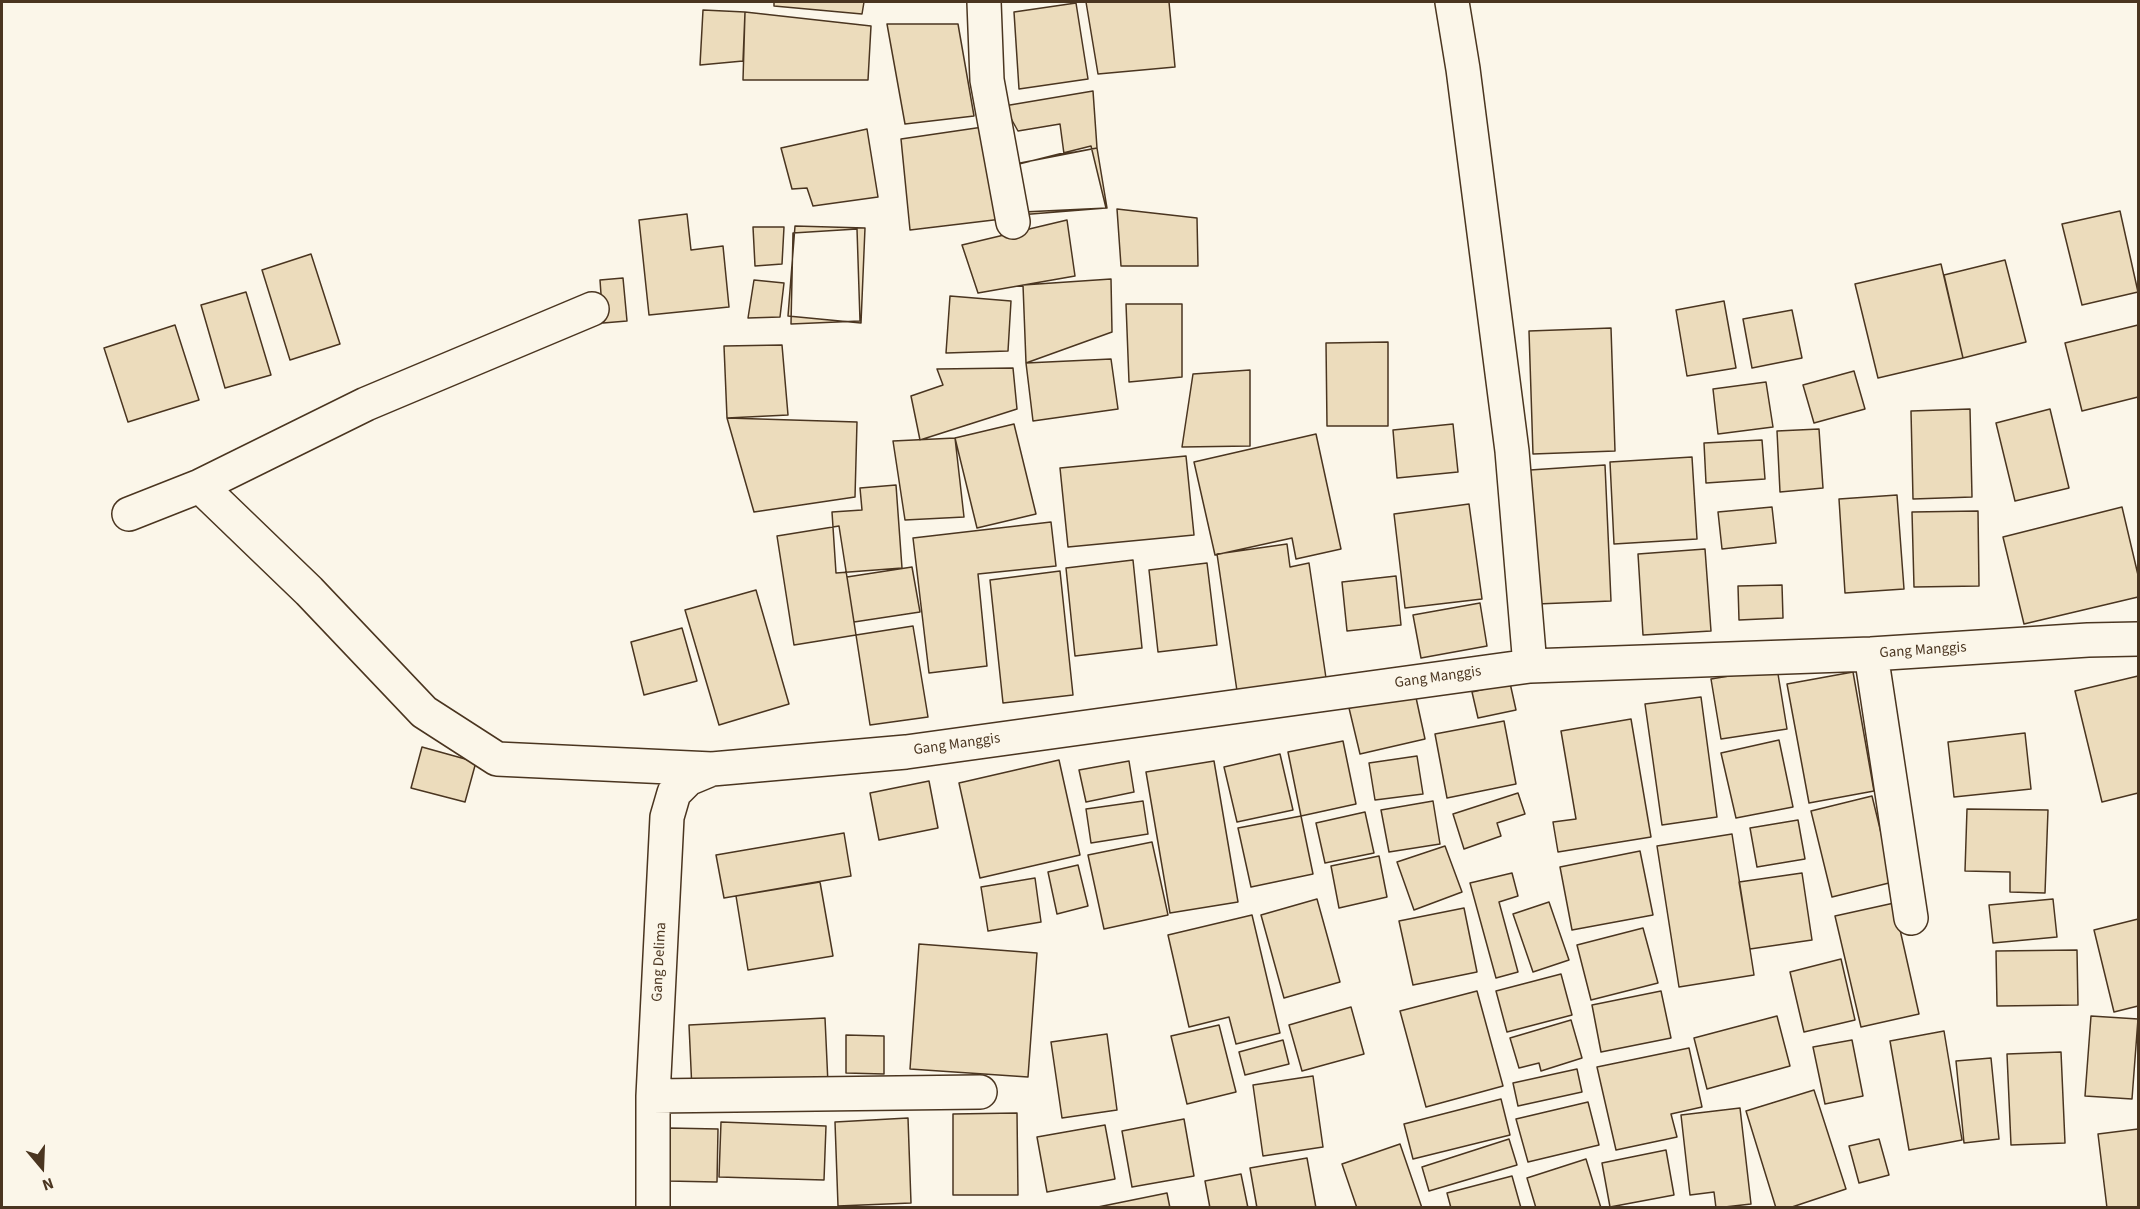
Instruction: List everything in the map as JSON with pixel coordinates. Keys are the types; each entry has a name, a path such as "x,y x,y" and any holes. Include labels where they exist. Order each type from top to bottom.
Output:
{"street":[{"path":"984,2 987,81 1013,222"},
{"path":"1452,2 1463,69 1512,451 1530,666"},
{"path":"129,514 200,486 366,404 592,309"},
{"path":"200,486 309,591 424,712 497,759 727,768"},
{"name":"Gang Manggis","path":"727,768 906,752 1530,666 1871,654 2088,640 2139,639"},
{"path":"1871,654 1911,918"},
{"name":"Gang Delima","path":"653,1208 653,1096 667,817 674,793 688,779 727,768"},
{"path":"653,1096 980,1092"}],"building":[{"path":"774,2 864,2 862,14 774,6"},
{"path":"1086,2 1169,2 1175,67 1098,74"},
{"path":"1076,3 1088,79 1019,89 1014,12"},
{"path":"703,10 745,12 743,61 700,65"},
{"path":"745,12 871,26 868,80 743,80"},
{"path":"887,24 958,24 974,116 905,124"},
{"path":"1093,91 1097,148 1064,154 1060,124 1018,131 1004,106"},
{"path":"983,127 1002,219 910,230 901,139"},
{"path":"867,129 878,197 813,206 807,188 792,189 781,148"},
{"path":"1091,146 1106,208 1019,215 1015,165"},
{"path":"1097,148 1107,208 1023,212 1015,164"},
{"path":"1117,209 1197,218 1198,266 1121,266"},
{"path":"2120,211 2138,292 2082,305 2062,224"},
{"path":"687,214 691,250 723,246 729,307 649,315 639,220"},
{"path":"1067,220 1075,276 978,293 962,245"},
{"path":"795,226 865,228 861,323 788,316"},
{"path":"753,227 784,227 782,264 755,266"},
{"path":"857,229 860,321 791,324 793,233"},
{"path":"311,254 340,344 290,360 262,270"},
{"path":"2005,260 2026,342 1963,358 1944,275"},
{"path":"1941,264 1963,358 1878,378 1855,284"},
{"path":"623,278 627,321 603,323 600,280"},
{"path":"1111,279 1112,332 1026,363 1023,285"},
{"path":"754,280 784,283 780,317 748,318"},
{"path":"246,292 271,375 225,388 201,305"},
{"path":"950,296 1011,301 1008,351 946,353"},
{"path":"1724,301 1736,368 1687,376 1676,310"},
{"path":"1126,304 1182,304 1182,377 1129,382"},
{"path":"1792,310 1802,358 1752,368 1743,319"},
{"path":"175,325 199,400 128,422 104,348"},
{"path":"2138,325 2138,397 2082,411 2065,343"},
{"path":"1611,328 1615,451 1533,454 1529,331"},
{"path":"1388,342 1388,426 1327,426 1326,343"},
{"path":"782,345 788,415 727,418 724,346"},
{"path":"1111,359 1118,409 1033,421 1026,363"},
{"path":"1013,368 1017,409 920,440 911,396 943,385 937,369"},
{"path":"1250,370 1250,446 1182,447 1193,374"},
{"path":"1854,371 1865,409 1814,423 1803,385"},
{"path":"1766,382 1773,427 1718,434 1713,389"},
{"path":"1970,409 1972,497 1913,499 1911,411"},
{"path":"2050,409 2069,488 2015,501 1996,423"},
{"path":"727,418 857,422 855,497 754,512"},
{"path":"1014,424 1036,514 977,528 955,438"},
{"path":"1453,424 1458,472 1397,478 1393,430"},
{"path":"1819,429 1823,488 1780,492 1777,431"},
{"path":"1316,434 1341,549 1296,559 1292,538 1215,555 1194,462"},
{"path":"955,438 964,517 905,520 893,441"},
{"path":"1762,440 1765,479 1706,483 1704,443"},
{"path":"1186,456 1194,535 1068,547 1060,468"},
{"path":"1692,457 1697,539 1614,544 1610,462"},
{"path":"1605,465 1611,601 1537,604 1530,470"},
{"path":"896,485 902,568 836,573 832,512 862,510 860,488"},
{"path":"1897,495 1904,589 1845,593 1839,499"},
{"path":"1469,504 1482,599 1405,608 1394,514"},
{"path":"1772,507 1776,543 1722,549 1718,512"},
{"path":"2122,507 2138,575 2138,597 2024,624 2003,537"},
{"path":"1978,511 1979,586 1914,587 1912,512"},
{"path":"1051,522 1056,566 978,574 987,666 929,673 913,538"},
{"path":"839,526 856,635 794,645 777,536"},
{"path":"1287,544 1290,567 1309,563 1326,678 1237,691 1217,554"},
{"path":"1705,549 1711,631 1643,635 1638,554"},
{"path":"1133,560 1142,648 1075,656 1066,568"},
{"path":"1207,563 1217,645 1158,652 1149,570"},
{"path":"912,567 920,612 854,622 847,577"},
{"path":"1060,571 1073,695 1003,703 990,580"},
{"path":"1396,576 1401,625 1347,631 1342,582"},
{"path":"1782,585 1783,618 1739,620 1738,586"},
{"path":"756,590 789,704 719,725 685,610"},
{"path":"1480,603 1487,646 1421,658 1413,615"},
{"path":"913,626 928,717 870,725 856,635"},
{"path":"682,628 697,681 644,695 631,642"},
{"path":"1777,668 1787,729 1721,739 1711,679"},
{"path":"1853,672 1874,791 1809,803 1787,684"},
{"path":"2138,676 2138,793 2102,802 2075,691"},
{"path":"1510,683 1516,710 1478,718 1472,692"},
{"path":"1415,693 1425,739 1360,754 1349,708"},
{"path":"1701,697 1717,817 1662,825 1645,704"},
{"path":"1631,719 1651,837 1558,852 1553,822 1576,819 1561,731"},
{"path":"1504,721 1516,784 1447,798 1435,734"},
{"path":"2025,733 2031,789 1954,797 1948,742"},
{"path":"1779,740 1793,807 1736,818 1721,753"},
{"path":"1343,741 1356,804 1301,816 1288,752"},
{"path":"422,747 476,762 465,802 411,788"},
{"path":"1280,754 1293,810 1237,822 1224,767"},
{"path":"1417,756 1423,794 1375,800 1369,763"},
{"path":"1059,760 1080,855 980,878 959,783"},
{"path":"1129,761 1134,792 1086,802 1079,770"},
{"path":"1214,761 1238,902 1170,913 1146,772"},
{"path":"929,781 938,828 879,840 870,793"},
{"path":"1518,793 1525,814 1497,823 1501,836 1464,849 1453,814"},
{"path":"1872,796 1893,882 1832,897 1811,811"},
{"path":"1143,801 1148,834 1091,843 1086,809"},
{"path":"1433,801 1440,844 1389,852 1381,810"},
{"path":"1967,809 2048,810 2045,893 2010,892 2010,872 1965,871"},
{"path":"1365,812 1374,853 1325,863 1316,823"},
{"path":"1301,816 1313,874 1251,887 1238,828"},
{"path":"1798,820 1805,859 1757,867 1750,828"},
{"path":"844,833 851,876 724,898 716,855"},
{"path":"1732,834 1754,975 1679,987 1657,846"},
{"path":"1152,842 1168,915 1104,929 1088,855"},
{"path":"1445,846 1462,892 1414,910 1397,862"},
{"path":"1640,851 1653,915 1572,930 1560,867"},
{"path":"1379,856 1387,897 1339,908 1331,866"},
{"path":"1078,865 1088,906 1057,914 1048,872"},
{"path":"1512,873 1518,896 1499,902 1518,972 1496,978 1470,883"},
{"path":"1802,873 1812,940 1750,949 1739,882"},
{"path":"1035,878 1041,922 988,931 981,887"},
{"path":"820,882 833,956 748,970 736,896"},
{"path":"1317,899 1340,982 1284,998 1261,915"},
{"path":"2053,899 2057,937 1993,943 1989,905"},
{"path":"1549,902 1569,960 1533,972 1513,914"},
{"path":"1894,903 1919,1014 1861,1027 1835,916"},
{"path":"1464,908 1477,972 1413,985 1399,921"},
{"path":"1252,915 1280,1033 1236,1044 1229,1017 1189,1027 1168,935"},
{"path":"2138,919 2138,1006 2114,1012 2094,930"},
{"path":"1643,928 1658,983 1591,1000 1577,945"},
{"path":"919,944 1037,953 1028,1077 910,1069"},
{"path":"2077,950 2078,1005 1997,1006 1996,951"},
{"path":"1841,959 1855,1020 1804,1032 1790,972"},
{"path":"1561,974 1572,1015 1507,1032 1496,991"},
{"path":"1477,991 1503,1086 1426,1107 1400,1011"},
{"path":"1661,991 1671,1038 1601,1052 1592,1005"},
{"path":"1351,1007 1364,1054 1302,1071 1289,1025"},
{"path":"1777,1016 1790,1066 1707,1089 1694,1038"},
{"path":"2091,1016 2138,1019 2132,1099 2085,1096"},
{"path":"825,1018 828,1084 692,1090 689,1025"},
{"path":"1571,1020 1582,1058 1541,1071 1539,1063 1519,1068 1510,1038"},
{"path":"1219,1025 1236,1092 1187,1104 1171,1036"},
{"path":"1944,1031 1962,1140 1909,1150 1890,1041"},
{"path":"1107,1034 1117,1110 1062,1118 1051,1042"},
{"path":"846,1035 884,1036 884,1074 846,1073"},
{"path":"1283,1040 1289,1064 1245,1075 1239,1052"},
{"path":"1852,1040 1863,1096 1825,1104 1813,1047"},
{"path":"1689,1048 1702,1107 1671,1114 1677,1137 1616,1150 1597,1067"},
{"path":"2061,1052 2065,1143 2011,1145 2007,1054"},
{"path":"1991,1058 1999,1139 1964,1143 1956,1061"},
{"path":"1577,1069 1582,1092 1518,1106 1513,1083"},
{"path":"1313,1076 1323,1147 1263,1156 1253,1085"},
{"path":"1814,1090 1846,1189 1789,1208 1776,1208 1746,1111"},
{"path":"1501,1099 1510,1135 1413,1159 1404,1124"},
{"path":"1588,1102 1599,1145 1528,1162 1516,1119"},
{"path":"1740,1108 1751,1204 1716,1208 1714,1192 1690,1195 1681,1115"},
{"path":"1017,1113 1018,1195 953,1195 953,1114"},
{"path":"908,1118 911,1203 838,1206 835,1122"},
{"path":"1184,1119 1194,1176 1132,1187 1122,1131"},
{"path":"721,1122 826,1126 824,1180 719,1177"},
{"path":"1105,1125 1115,1179 1047,1192 1037,1137"},
{"path":"669,1128 718,1129 717,1182 667,1181"},
{"path":"2138,1129 2138,1208 2107,1208 2098,1134"},
{"path":"1509,1139 1517,1165 1429,1191 1422,1167"},
{"path":"1879,1139 1889,1175 1859,1183 1849,1146"},
{"path":"1400,1144 1422,1208 1357,1208 1342,1164"},
{"path":"1666,1150 1674,1195 1610,1207 1602,1163"},
{"path":"1307,1158 1316,1208 1257,1208 1250,1168"},
{"path":"1586,1159 1601,1208 1536,1208 1527,1178"},
{"path":"1241,1174 1248,1208 1210,1208 1205,1181"},
{"path":"1512,1176 1521,1208 1451,1208 1447,1193"},
{"path":"1167,1193 1170,1208 1093,1208"}]}
